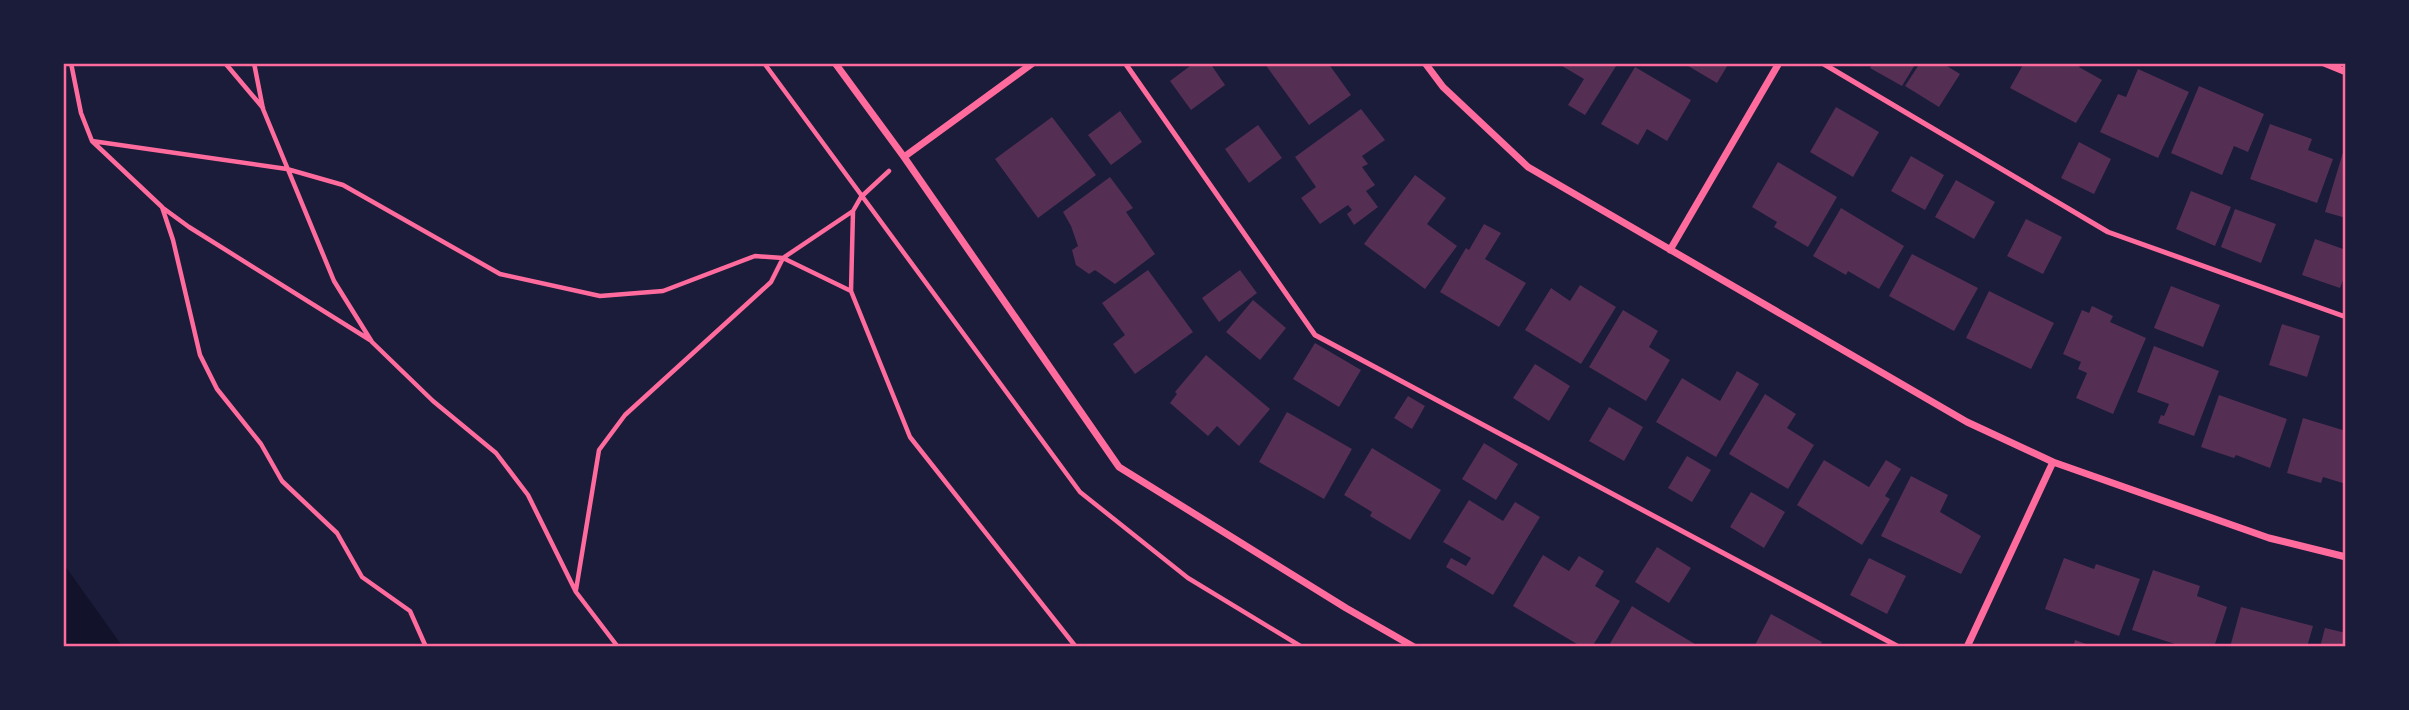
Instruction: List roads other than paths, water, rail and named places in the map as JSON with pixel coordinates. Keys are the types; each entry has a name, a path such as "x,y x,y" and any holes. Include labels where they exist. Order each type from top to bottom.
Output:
{"street":[{"path":"835,63 1119,467 1346,608 1414,647"},
{"path":"904,158 1034,63"},
{"path":"1426,63 1443,87 1528,167 1968,422 2053,462 2269,538 2346,557"},
{"path":"1670,250 1779,63"},
{"path":"2324,63 2346,72"},
{"path":"1967,647 2053,462"}],"lane":[{"path":"1125,63 1315,335 1899,647"},
{"path":"1822,63 2108,232 2346,317"}]}
